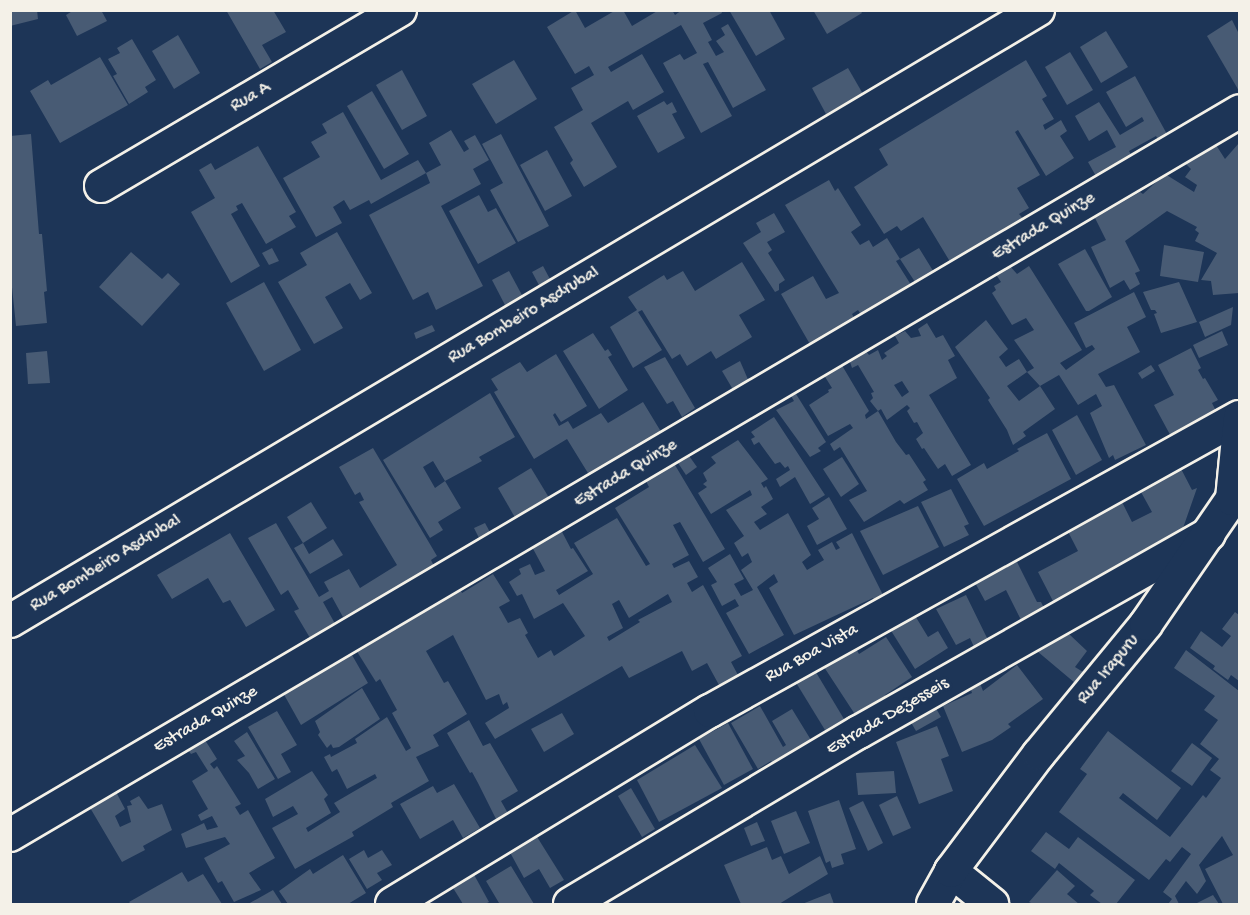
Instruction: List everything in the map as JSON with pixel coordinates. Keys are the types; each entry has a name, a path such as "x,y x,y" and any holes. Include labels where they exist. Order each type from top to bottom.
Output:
{"street":[{"name":"Rua A","path":"101,186 400,10"},
{"name":"Rua Bombeiro Asdrubal","path":"10,621 1038,10"},
{"name":"Estrada Quinze","path":"10,835 1239,111"},
{"name":"Rua Irapuru","path":"933,904 951,871 1039,754 1146,624 1232,499 1239,417"},
{"name":"Rua Boa Vista","path":"392,904 710,711 1239,417"},
{"name":"Estrada Dezesseis","path":"570,904 860,732 1209,534"},
{"path":"951,871 992,904"}],"building":[{"path":"10,10 37,10 38,19 10,26"},
{"path":"74,10 101,10 107,21 77,36 66,15"},
{"path":"226,10 273,10 286,32 262,45 272,62 260,69"},
{"path":"575,10 585,28 616,10 623,10 632,26 659,10 672,10 675,15 682,10 721,10 722,13 703,23 712,40 708,42 716,56 724,52 716,41 725,35 721,28 728,24 766,90 733,108 708,62 703,64 732,116 701,133 663,63 680,54 684,60 697,53 681,25 608,67 611,72 642,54 664,92 633,110 628,101 591,123 617,167 584,187 570,163 573,160 554,127 583,110 571,88 594,75 589,66 575,74 547,27"},
{"path":"729,10 769,10 785,39 756,56"},
{"path":"813,10 860,10 862,13 827,34"},
{"path":"1232,20 1239,34 1239,91 1207,36"},
{"path":"1106,31 1128,67 1101,83 1080,47"},
{"path":"178,35 200,73 174,89 152,51"},
{"path":"132,39 156,80 145,87 148,92 129,104 113,76 117,74 108,59 120,53 117,48"},
{"path":"1070,52 1093,90 1067,105 1045,67"},
{"path":"100,57 128,105 60,143 30,91 48,80 51,85"},
{"path":"514,60 537,99 496,124 472,84"},
{"path":"1026,60 1047,96 1042,99 1054,119 1043,125 1045,130 1061,120 1067,131 1060,136 1074,158 1046,176 1018,130 1015,132 1040,175 1017,188 1029,208 1019,214 1026,222 952,265 923,217 901,231 897,226 884,234 854,187 888,165 879,149"},
{"path":"848,68 863,94 826,114 812,88"},
{"path":"402,70 427,116 402,130 376,85"},
{"path":"1135,76 1168,136 1159,141 1156,136 1129,151 1133,158 1097,178 1088,162 1116,147 1107,130 1089,141 1075,116 1099,102 1120,135 1144,121 1142,117 1126,127 1106,92"},
{"path":"372,91 409,154 384,169 347,106"},
{"path":"664,101 667,105 672,102 677,112 672,114 685,138 658,153 637,116"},
{"path":"343,112 381,180 418,160 426,173 371,204 369,200 350,210 344,200 333,207 342,223 316,237 283,178 320,157 311,142 327,133 322,124"},
{"path":"451,130 464,152 469,149 464,141 475,135 489,160 473,169 481,184 441,206 483,286 436,310 428,292 413,300 369,215 430,183 426,173 441,165 429,143"},
{"path":"31,134 39,234 42,234 47,291 44,292 47,323 16,326 10,268 10,136"},
{"path":"501,134 549,226 518,242 490,190 503,183 482,144"},
{"path":"1239,143 1239,293 1213,295 1211,281 1201,280 1217,253 1195,241 1199,233 1195,230 1197,227 1167,211 1125,241 1140,271 1135,273 1140,284 1130,290 1124,280 1110,288 1091,247 1106,240 1095,218 1140,192 1143,194 1165,174 1194,192 1197,185 1185,177 1191,169 1184,162 1216,145 1225,159"},
{"path":"258,146 296,212 289,216 296,227 266,244 242,203 236,206 238,210 231,214 260,266 231,283 191,212 215,198 199,170 211,163 215,170"},
{"path":"547,150 572,196 545,211 520,165"},
{"path":"829,180 835,191 838,188 861,225 851,232 860,245 869,240 873,247 887,238 900,259 896,261 913,288 862,316 858,310 852,314 856,321 811,346 781,294 813,276 826,299 839,293 785,205"},
{"path":"479,195 488,212 496,208 516,243 478,264 449,211"},
{"path":"774,213 785,232 767,242 772,250 768,253 785,280 779,284 779,290 775,292 743,243 761,232 756,223"},
{"path":"337,232 372,293 360,300 350,283 325,297 343,328 314,344 278,282 307,265 300,253"},
{"path":"1164,245 1204,252 1198,282 1160,276"},
{"path":"272,248 279,261 269,265 262,253"},
{"path":"919,248 935,274 917,285 900,259"},
{"path":"1085,249 1112,297 1089,311 1086,311 1058,264"},
{"path":"131,252 162,279 168,273 180,284 142,326 99,287"},
{"path":"742,262 765,300 739,315 752,337 716,359 711,351 687,366 680,354 672,359 642,310 638,312 662,350 633,368 610,327 637,310 628,297 664,275 667,280 683,271 695,291"},
{"path":"1009,265 1017,274 1029,266 1082,350 1060,363 1066,370 1095,349 1092,345 1086,348 1074,323 1134,292 1146,317 1127,327 1140,352 1098,374 1106,387 1114,385 1146,445 1115,460 1113,455 1109,458 1090,413 1102,406 1096,394 1078,405 1059,375 1040,386 1027,372 1034,368 1014,340 1034,330 1026,318 1012,325 992,293 996,290 994,286 1001,282 995,273"},
{"path":"543,266 551,281 540,287 532,272"},
{"path":"509,271 523,297 506,307 492,280"},
{"path":"264,282 301,350 264,371 226,303"},
{"path":"1179,282 1197,322 1161,333 1154,314 1157,313 1151,310 1143,292"},
{"path":"1233,307 1231,325 1205,337 1199,322"},
{"path":"986,320 1008,349 999,357 1006,367 1019,359 1027,372 1007,386 1019,401 1040,386 1055,409 1023,432 1026,436 1013,445 1007,430 988,400 990,398 955,347"},
{"path":"927,323 936,338 943,335 955,356 948,360 957,378 929,395 971,465 952,476 945,464 938,469 924,448 922,449 916,439 923,433 907,411 910,408 907,405 887,420 881,409 878,411 870,401 873,398 871,393 874,392 858,365 852,368 849,359 865,350 869,355 878,350 882,360 887,356 884,353 899,343 895,336 905,331 911,338 921,336 918,329","holes":["902,381 909,392 902,397 894,385"]},
{"path":"432,325 435,331 416,339 414,333"},
{"path":"1222,331 1228,345 1199,358 1193,345"},
{"path":"593,333 605,351 608,349 612,355 608,357 628,390 599,409 563,351"},
{"path":"1191,348 1201,368 1198,370 1218,400 1212,403 1219,417 1174,442 1154,405 1174,395 1158,365"},
{"path":"47,351 50,383 28,384 26,353"},
{"path":"556,354 587,406 561,422 555,413 553,415 559,426 568,421 573,429 601,413 608,423 643,402 663,435 591,478 567,439 534,459 494,392 498,390 491,379 520,362 527,372"},
{"path":"665,357 695,408 682,417 673,401 667,404 644,367"},
{"path":"740,361 750,384 735,393 722,371"},
{"path":"840,362 869,411 865,415 866,419 878,411 896,442 906,455 909,454 926,480 923,482 928,490 904,504 900,500 864,522 849,500 867,491 840,447 834,451 830,444 853,428 850,424 828,436 809,405 832,388 822,372"},
{"path":"1151,365 1155,371 1142,379 1138,373"},
{"path":"490,393 515,437 479,457 482,461 445,481 461,508 438,522 443,530 430,538 383,460","holes":["433,461 445,481 435,488 423,467"]},
{"path":"796,394 826,442 818,448 821,451 810,457 776,410 794,401 791,396"},
{"path":"1077,415 1102,460 1076,475 1052,430"},
{"path":"774,417 825,495 810,504 795,477 780,487 776,479 790,470 788,466 785,468 780,462 775,464 759,442 754,445 751,439 755,437 751,432"},
{"path":"1047,433 1071,479 984,526 957,479 984,463 987,469"},
{"path":"738,440 768,479 761,483 764,488 766,486 773,499 761,507 767,514 754,522 760,530 788,513 811,555 802,562 807,570 824,560 818,550 832,542 836,550 840,548 836,542 852,533 884,597 875,602 873,598 794,635 769,588 778,582 774,574 757,587 784,635 749,654 726,613 739,606 735,599 722,606 711,585 717,582 708,568 730,554 744,579 734,584 741,596 753,590 741,570 752,562 748,553 742,557 734,543 744,536 726,510 752,495 750,490 711,514 698,493 707,487 703,484 707,481 703,473 716,463 711,457"},
{"path":"373,448 437,556 431,560 436,570 372,608 369,603 343,617 332,597 323,602 338,629 313,643 294,611 299,609 288,590 281,595 248,538 276,523 319,597 329,591 324,582 349,569 360,588 397,565 359,502 364,500 360,492 355,495 339,467"},
{"path":"687,453 697,467 686,475 676,460"},
{"path":"842,457 859,484 841,497 823,469"},
{"path":"672,460 725,549 703,562 680,522 673,525 689,555 672,564 674,568 689,561 698,577 687,583 692,592 703,585 742,656 731,662 738,675 719,685 707,663 692,671 682,651 629,678 622,666 495,739 485,723 509,708 507,702 503,705 499,694 486,700 453,635 426,651 444,683 448,681 467,714 433,735 439,746 416,757 429,781 391,803 393,807 352,832 354,836 295,869 272,828 298,814 293,806 273,817 265,799 312,771 328,795 324,799 331,813 306,828 308,832 340,812 334,803 377,778 375,774 347,789 337,769 332,772 324,757 330,754 331,757 357,743 355,739 387,717 406,751 411,748 392,713 397,710 380,679 376,682 356,650 458,585 462,593 493,574 510,601 499,607 508,623 520,618 528,633 525,635 538,658 551,650 554,656 585,636 563,603 534,619 522,594 517,596 509,582 521,574 519,569 530,564 535,575 545,571 531,545 560,528 571,549 573,548 588,571 556,590 559,595 593,574 574,543 617,518 646,566 650,564 615,508 649,487 644,477","holes":["668,594 672,602 638,620 640,622 609,641 607,637 623,628 612,604 619,600 629,618"]},
{"path":"1177,461 1192,490 1197,488 1182,531 1168,542 1054,603 1038,572 1078,551 1062,520 1117,492 1132,522 1152,512 1136,483"},
{"path":"531,468 551,501 517,521 498,488"},
{"path":"951,489 969,524 964,526 969,535 944,547 921,502"},
{"path":"829,497 847,529 817,545 807,526 819,519 812,508"},
{"path":"311,502 327,528 303,543 287,517"},
{"path":"918,506 939,547 883,575 860,531"},
{"path":"485,523 491,534 480,540 474,528"},
{"path":"230,533 275,610 246,627 230,600 223,603 208,578 172,599 157,575"},
{"path":"333,539 343,555 310,574 294,548 303,543 309,554"},
{"path":"1006,561 1008,566 1017,562 1037,602 1041,602 1044,608 1021,620 1006,590 985,601 973,579"},
{"path":"966,595 988,640 974,647 970,638 956,645 936,609"},
{"path":"1235,612 1239,615 1239,681 1231,675 1228,680 1213,669 1215,666 1190,648 1201,631 1222,647 1231,636 1222,629"},
{"path":"914,614 928,637 938,631 948,648 915,669 890,629"},
{"path":"1085,621 1069,634 1087,651 1075,667 1083,672 1075,683 1031,646"},
{"path":"886,637 912,677 885,695 888,699 858,719 824,667 855,647 859,654"},
{"path":"1186,650 1239,691 1239,904 1223,904 1205,869 1233,855 1222,836 1199,865 1206,881 1197,894 1186,881 1175,896 1179,904 1168,904 1172,899 1163,892 1191,854 1182,847 1170,862 1166,859 1149,880 1059,812 1087,774 1080,769 1108,731 1181,788 1157,820 1123,793 1119,798 1170,837 1203,795 1206,798 1221,778 1210,770 1219,759 1200,744 1218,720 1204,710 1215,696 1174,668"},
{"path":"352,655 368,683 301,725 282,691 316,668 318,673"},
{"path":"1017,665 1043,699 1008,724 1011,727 992,740 962,752 943,706 972,693 969,684 978,678 983,691"},
{"path":"814,669 844,719 825,730 795,681"},
{"path":"362,688 380,719 339,747 333,748 331,744 327,748 318,735 320,732 315,721"},
{"path":"934,705 941,717 916,731 909,719"},
{"path":"760,706 783,747 786,745 772,721 792,709 811,740 799,747 803,753 777,769 771,761 758,769 731,723"},
{"path":"277,711 297,745 281,754 291,772 278,779 248,727"},
{"path":"562,713 574,734 544,752 531,729"},
{"path":"469,720 483,746 490,743 518,791 501,801 510,817 498,823 472,772 470,773 447,733"},
{"path":"728,723 753,769 724,785 699,739"},
{"path":"937,726 949,756 941,759 953,791 919,804 896,742"},
{"path":"247,732 275,779 258,789 249,773 237,760 245,756 234,741"},
{"path":"205,740 217,759 210,764 214,769 217,766 241,804 235,807 240,815 248,810 275,858 249,873 261,890 234,902 222,881 218,883 204,858 230,844 225,837 186,848 181,834 204,823 207,830 218,827 212,816 201,821 198,815 208,809 192,781 208,771 196,752 191,754 188,750"},
{"path":"1192,743 1212,758 1192,786 1171,771"},
{"path":"695,745 722,788 659,822 637,780"},
{"path":"894,771 896,793 858,795 856,773"},
{"path":"454,784 480,828 463,838 453,820 420,839 400,804 433,786 437,793"},
{"path":"631,788 655,829 642,837 618,796"},
{"path":"115,790 125,809 115,816 120,827 131,822 127,806 132,805 130,801 139,796 148,809 162,804 172,830 143,846 145,850 122,862 89,806"},
{"path":"897,796 911,828 893,836 879,805"},
{"path":"839,800 856,849 841,854 844,864 832,868 830,861 826,863 808,811"},
{"path":"863,801 883,843 868,851 849,808"},
{"path":"796,811 810,843 784,854 771,821"},
{"path":"757,822 765,841 751,846 744,828"},
{"path":"534,832 564,880 550,888 539,869 524,878 507,847"},
{"path":"1046,832 1069,849 1078,837 1135,880 1116,904 1102,904 1090,895 1094,891 1059,863 1055,869 1031,851"},
{"path":"767,847 772,860 781,856 789,874 820,856 828,874 779,904 741,904 724,865"},
{"path":"364,850 368,858 382,850 392,865 377,873 382,880 367,889 349,859"},
{"path":"343,855 366,893 348,904 288,904 279,891 310,869 313,874"},
{"path":"511,866 534,904 495,904 499,903 486,881"},
{"path":"1057,870 1075,886 1067,894 1079,904 1033,904 1029,902"},
{"path":"472,871 489,902 485,904 463,904 450,883"},
{"path":"182,872 188,882 203,874 222,904 131,904 129,902"},
{"path":"273,890 282,904 248,904"},
{"path":"830,893 834,904 802,904"},
{"path":"1213,895 1219,904 1195,904"}]}
